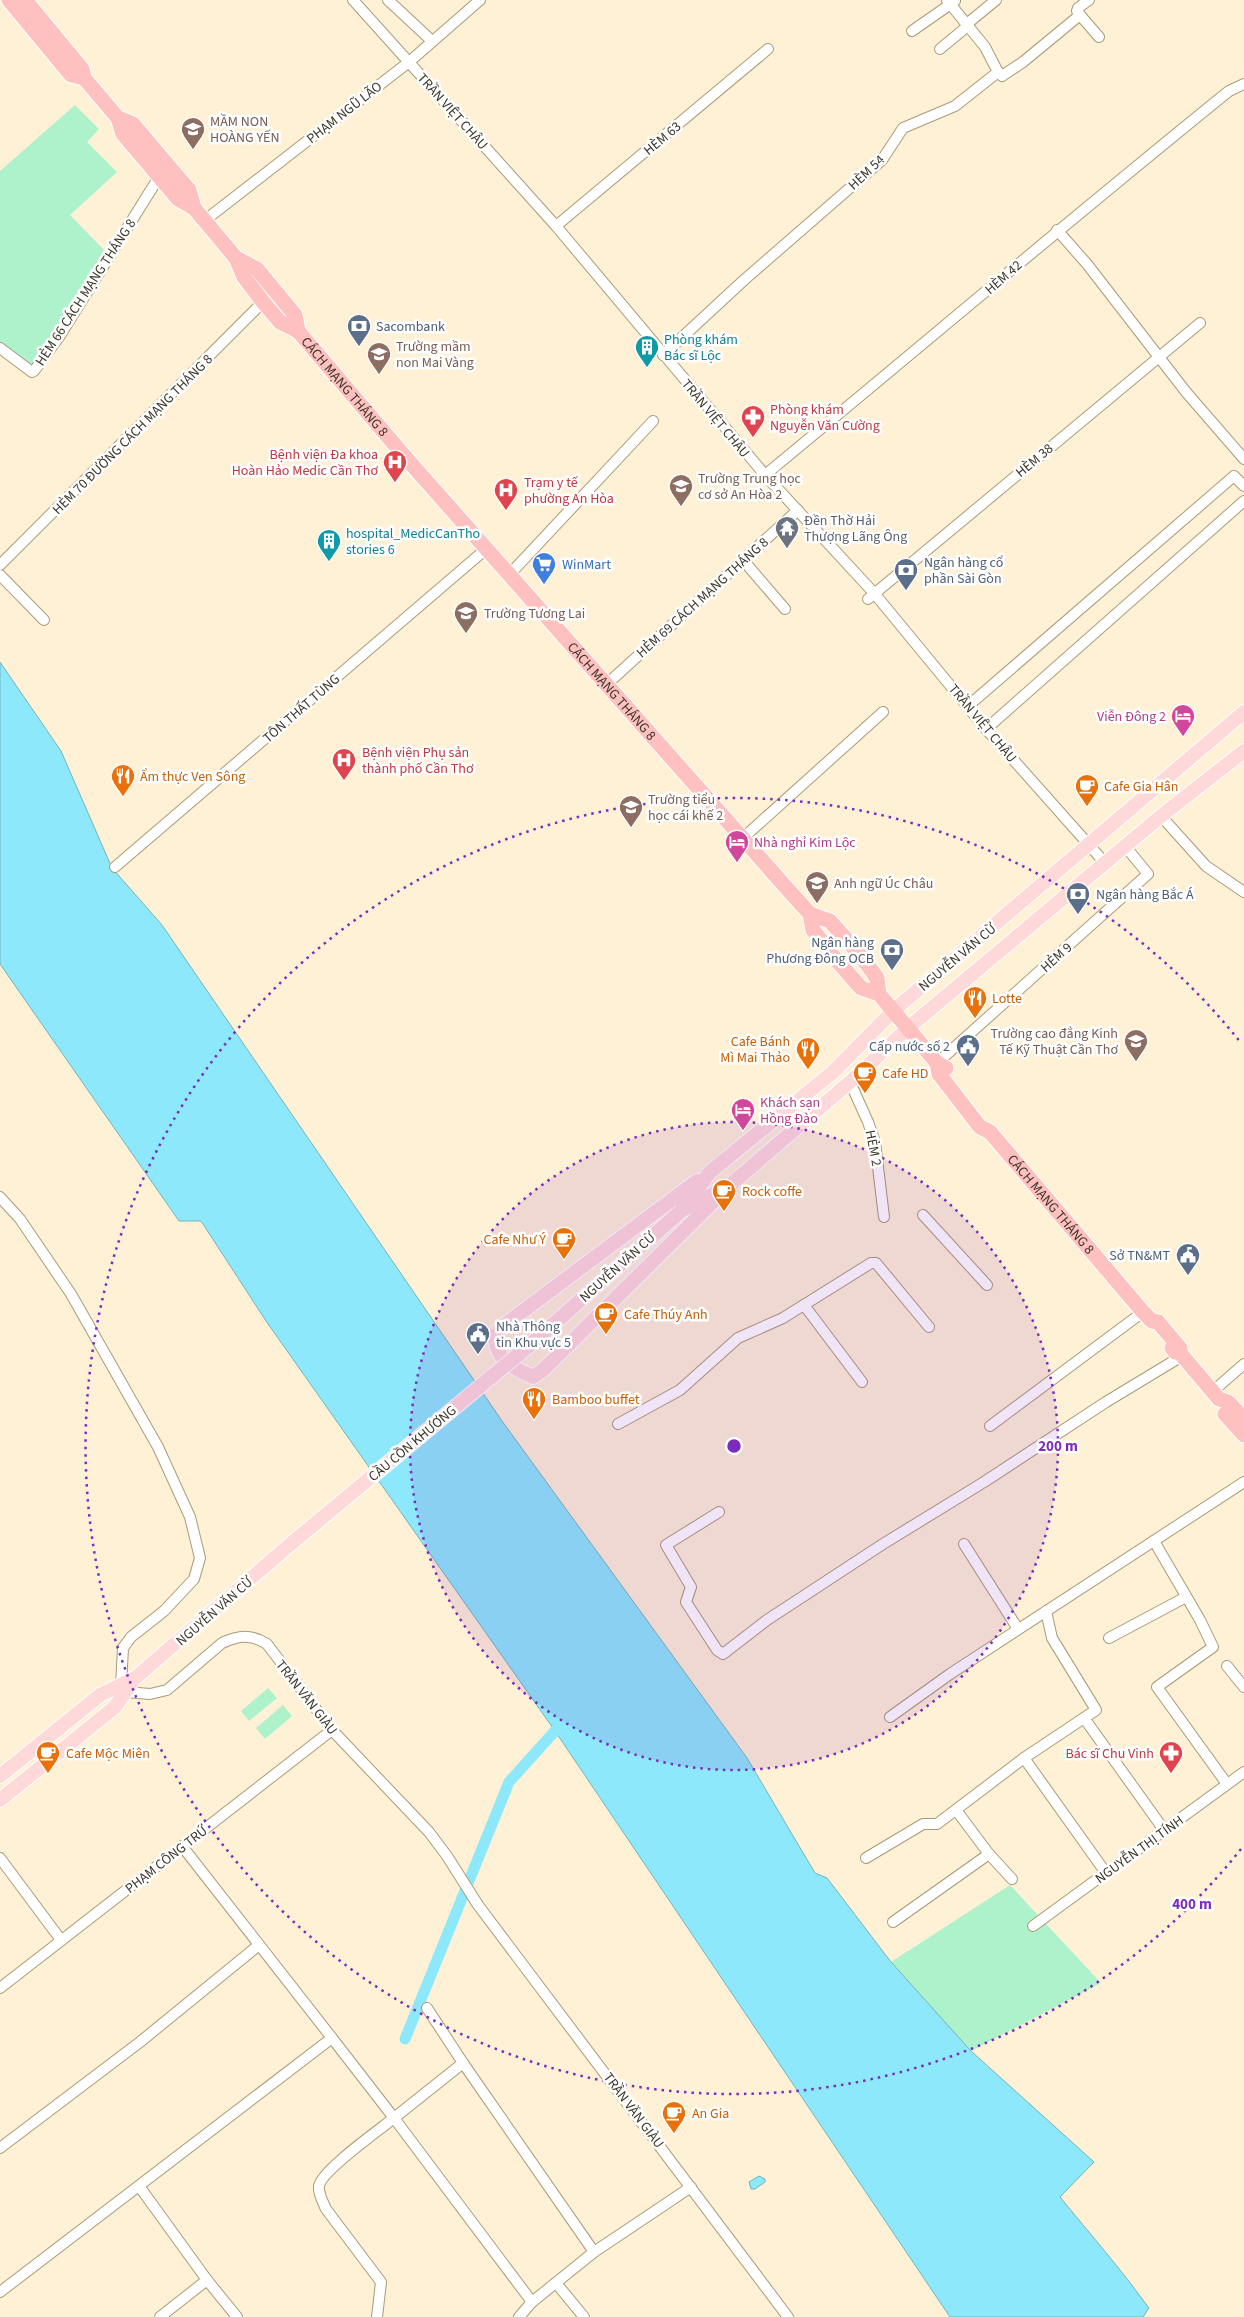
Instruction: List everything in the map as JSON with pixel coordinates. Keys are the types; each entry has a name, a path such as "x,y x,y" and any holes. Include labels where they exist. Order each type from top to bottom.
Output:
{"highway":[{"name":"CÁCH MẠNG THÁNG 8","path":"9,0 72,75 84,78"},
{"name":"CÁCH MẠNG THÁNG 8","path":"25,0 82,69 84,78 118,118 123,134 178,199 194,208"},
{"name":"CÁCH MẠNG THÁNG 8","path":"118,118 133,124 189,190 194,208 236,258 244,277 280,322 298,331 486,549 810,914 830,922 861,956 877,978 879,994"},
{"name":"CÁCH MẠNG THÁNG 8","path":"236,258 257,269 270,284 295,315 298,331"},
{"name":"CÁCH MẠNG THÁNG 8","path":"810,914 813,930 833,956 861,988 879,994 937,1063 946,1068 989,1121 990,1132 1148,1316 1158,1322 1180,1348 1181,1354 1215,1396 1220,1408 1244,1435"},
{"name":"CÁCH MẠNG THÁNG 8","path":"1215,1396 1228,1402 1244,1420"}],"main road":[{"name":"NGUYỄN VĂN CỪ","path":"531,1344 681,1211 710,1172 833,1072 894,1011 1244,712"},
{"name":"NGUYỄN VĂN CỪ","path":"681,1211 730,1186 850,1082 908,1028 1161,816 1244,751"},
{"path":"710,1172 502,1326 494,1336 497,1354 512,1367 533,1376 543,1370 730,1186"},
{"name":"CẦU CỒN KHƯƠNG","path":"293,1542 531,1344"},
{"name":"NGUYỄN VĂN CỪ","path":"0,1800 115,1707 123,1689 293,1542"},
{"name":"NGUYỄN VĂN CỪ","path":"0,1776 100,1695 123,1689"}],"street":[{"name":"TRẦN VIỆT CHÂU","path":"354,0 556,226 662,355 765,475 798,510 986,729 1105,863"},
{"path":"388,0 432,42"},
{"name":"PHẠM NGŨ LÃO","path":"204,221 408,62 480,0"},
{"path":"940,49 996,0"},
{"path":"1089,0 1078,8 1077,11 1099,37"},
{"path":"912,31 952,1 985,47 998,72"},
{"name":"HÈM 54","path":"662,355 744,280 882,160 903,128 955,106 998,72 1002,76 1023,62 1080,15"},
{"name":"HÈM 63","path":"556,226 768,49"},
{"name":"HÈM 42","path":"765,475 1057,230 1229,90 1244,84"},
{"name":"HẺM 66 CÁCH MẠNG THÁNG 8","path":"0,348 32,372 34,371 59,336 159,177"},
{"path":"1057,230 1087,264 1186,392 1244,459"},
{"name":"HẺM 70 ĐƯỜNG CÁCH MẠNG THÁNG 8","path":"0,566 263,302"},
{"name":"HÈM 38","path":"871,596 1200,322"},
{"path":"510,574 654,421"},
{"path":"968,706 1234,476 1244,486"},
{"path":"986,729 1244,501"},
{"name":"HẺM 69 CÁCH MẠNG THÁNG 8","path":"607,684 798,510"},
{"name":"TÔN THẤT TÙNG","path":"115,866 486,549"},
{"path":"743,560 785,610"},
{"path":"0,576 44,620"},
{"path":"743,838 883,712"},
{"path":"1161,816 1206,866 1244,892"},
{"name":"HẺM 9","path":"937,1063 1148,874 1126,846"},
{"name":"HẺM 2","path":"850,1082 875,1142 884,1217"},
{"path":"0,1197 20,1219 71,1294 158,1447 190,1517 200,1558 194,1579 164,1611 132,1637 123,1648 123,1689"},
{"path":"923,1215 987,1285"},
{"path":"618,1424 680,1390 738,1338 774,1322 804,1305 865,1265 876,1263 928,1326"},
{"path":"804,1305 862,1382"},
{"path":"990,1426 1148,1316"},
{"path":"719,1512 666,1545 691,1587 686,1602 717,1650 722,1654 767,1620 883,1544 984,1482 1181,1354"},
{"path":"1215,1396 1244,1364"},
{"path":"890,1717 1018,1629 1244,1482"},
{"path":"1154,1541 1213,1647 1157,1687 1227,1784"},
{"path":"964,1544 1018,1629"},
{"path":"1109,1638 1186,1597"},
{"path":"866,1858 923,1824 934,1825 1024,1758 1096,1710 1052,1638 1046,1612"},
{"name":"TRẦN VĂN GIÀU","path":"123,1689 160,1694 168,1690 222,1643 244,1636 255,1637 267,1644 332,1730 429,1832 478,1905 788,2317"},
{"path":"1227,1666 1244,1687"},
{"path":"1084,1718 1164,1830"},
{"name":"PHẠM CÔNG TRỨ","path":"0,1988 332,1730"},
{"path":"1024,1758 1106,1873"},
{"name":"NGUYỄN THỊ TÍNH","path":"1033,1926 1244,1772"},
{"path":"956,1810 989,1854 1012,1879"},
{"path":"182,1846 394,2118 532,2302"},
{"path":"893,1922 989,1854"},
{"path":"0,1858 61,1940"},
{"path":"0,2148 140,2042 259,1945"},
{"path":"427,2008 594,2252"},
{"path":"0,2292 332,2038"},
{"path":"377,2317 381,2282 326,2209 320,2196 319,2188 326,2174 463,2063"},
{"path":"139,2186 207,2280 237,2317"},
{"path":"520,2317 532,2302 594,2252 691,2187"},
{"path":"160,2317 207,2280"},
{"path":"556,2283 584,2317"}],"green space":[{"path":"75,105 99,129 87,142 117,172 70,215 106,252 32,366 0,345 0,171"},
{"path":"268,1688 277,1698 249,1721 241,1711"},
{"path":"283,1705 292,1716 265,1739 256,1728"},
{"path":"1010,1885 1101,1983 971,2051 891,1962"}],"water":[{"path":"0,662 61,751 112,868 162,925 502,1421 747,1758 815,1873 827,1878 891,1962 971,2051 1094,2162 1060,2197 1149,2308 1143,2317 950,2317 555,1731 266,1321 201,1221 179,1221 0,964"},
{"path":"759,2176 765,2179 765,2182 755,2189 751,2189 749,2182"}],"waterway":[{"path":"405,2039 509,1782 555,1731"}],"place":[{"name":"MẦM NON HOÀNG YẾN","path":"193,150"},
{"name":"Sacombank","path":"359,347"},
{"name":"Phòng khám Bác sĩ Lộc","path":"647,368"},
{"name":"Trường mầm non Mai Vàng","path":"379,375"},
{"name":"Phòng khám Nguyễn Văn Cường","path":"753,438"},
{"name":"Bệnh viện Đa khoa Hoàn Hảo Medic Cần Thơ","path":"395,483"},
{"name":"Trường Trung học cơ sở An Hòa 2","path":"681,507"},
{"name":"Trạm y tế phường An Hòa","path":"506,511"},
{"name":"Đền Thờ Hải Thượng Lãng Ông","path":"787,549"},
{"name":"hospital_MedicCanTho stories 6","path":"329,562"},
{"name":"WinMart","path":"544,585"},
{"name":"Ngân hàng cổ phần Sài Gòn","path":"906,591"},
{"name":"Trường Tương Lai","path":"466,634"},
{"name":"Viễn Đông 2","path":"1183,737"},
{"name":"Bệnh viện Phụ sản thành phố Cần Thơ","path":"344,781"},
{"name":"Ẩm thực Ven Sông","path":"123,797"},
{"name":"Cafe Gia Hân","path":"1087,807"},
{"name":"Trường tiểu học cái khế 2","path":"631,828"},
{"name":"Nhà nghỉ Kim Lộc","path":"737,863"},
{"name":"Anh ngữ Úc Châu","path":"817,904"},
{"name":"Ngân hàng Bắc Á","path":"1078,915"},
{"name":"Ngân hàng Phương Đông OCB","path":"892,971"},
{"name":"Lotte","path":"975,1019"},
{"name":"Trường cao đẳng Kinh Tế Kỹ Thuật Cần Thơ","path":"1136,1062"},
{"name":"Cấp nước số 2","path":"968,1067"},
{"name":"Cafe Bánh Mì Mai Thảo","path":"808,1070"},
{"name":"Cafe HD","path":"865,1094"},
{"name":"Khách sạn Hồng Đào","path":"743,1131"},
{"name":"Rock coffe","path":"724,1212"},
{"name":"Cafe Như Ý","path":"564,1260"},
{"name":"Sở TN&MT","path":"1188,1276"},
{"name":"Cafe Thúy Anh","path":"606,1335"},
{"name":"Nhà Thông tin Khu vực 5","path":"478,1355"},
{"name":"Bamboo buffet","path":"534,1420"},
{"name":"Cafe Mộc Miên","path":"48,1774"},
{"name":"Bác sĩ Chu Vinh","path":"1171,1774"},
{"name":"An Gia","path":"674,2134"}]}
